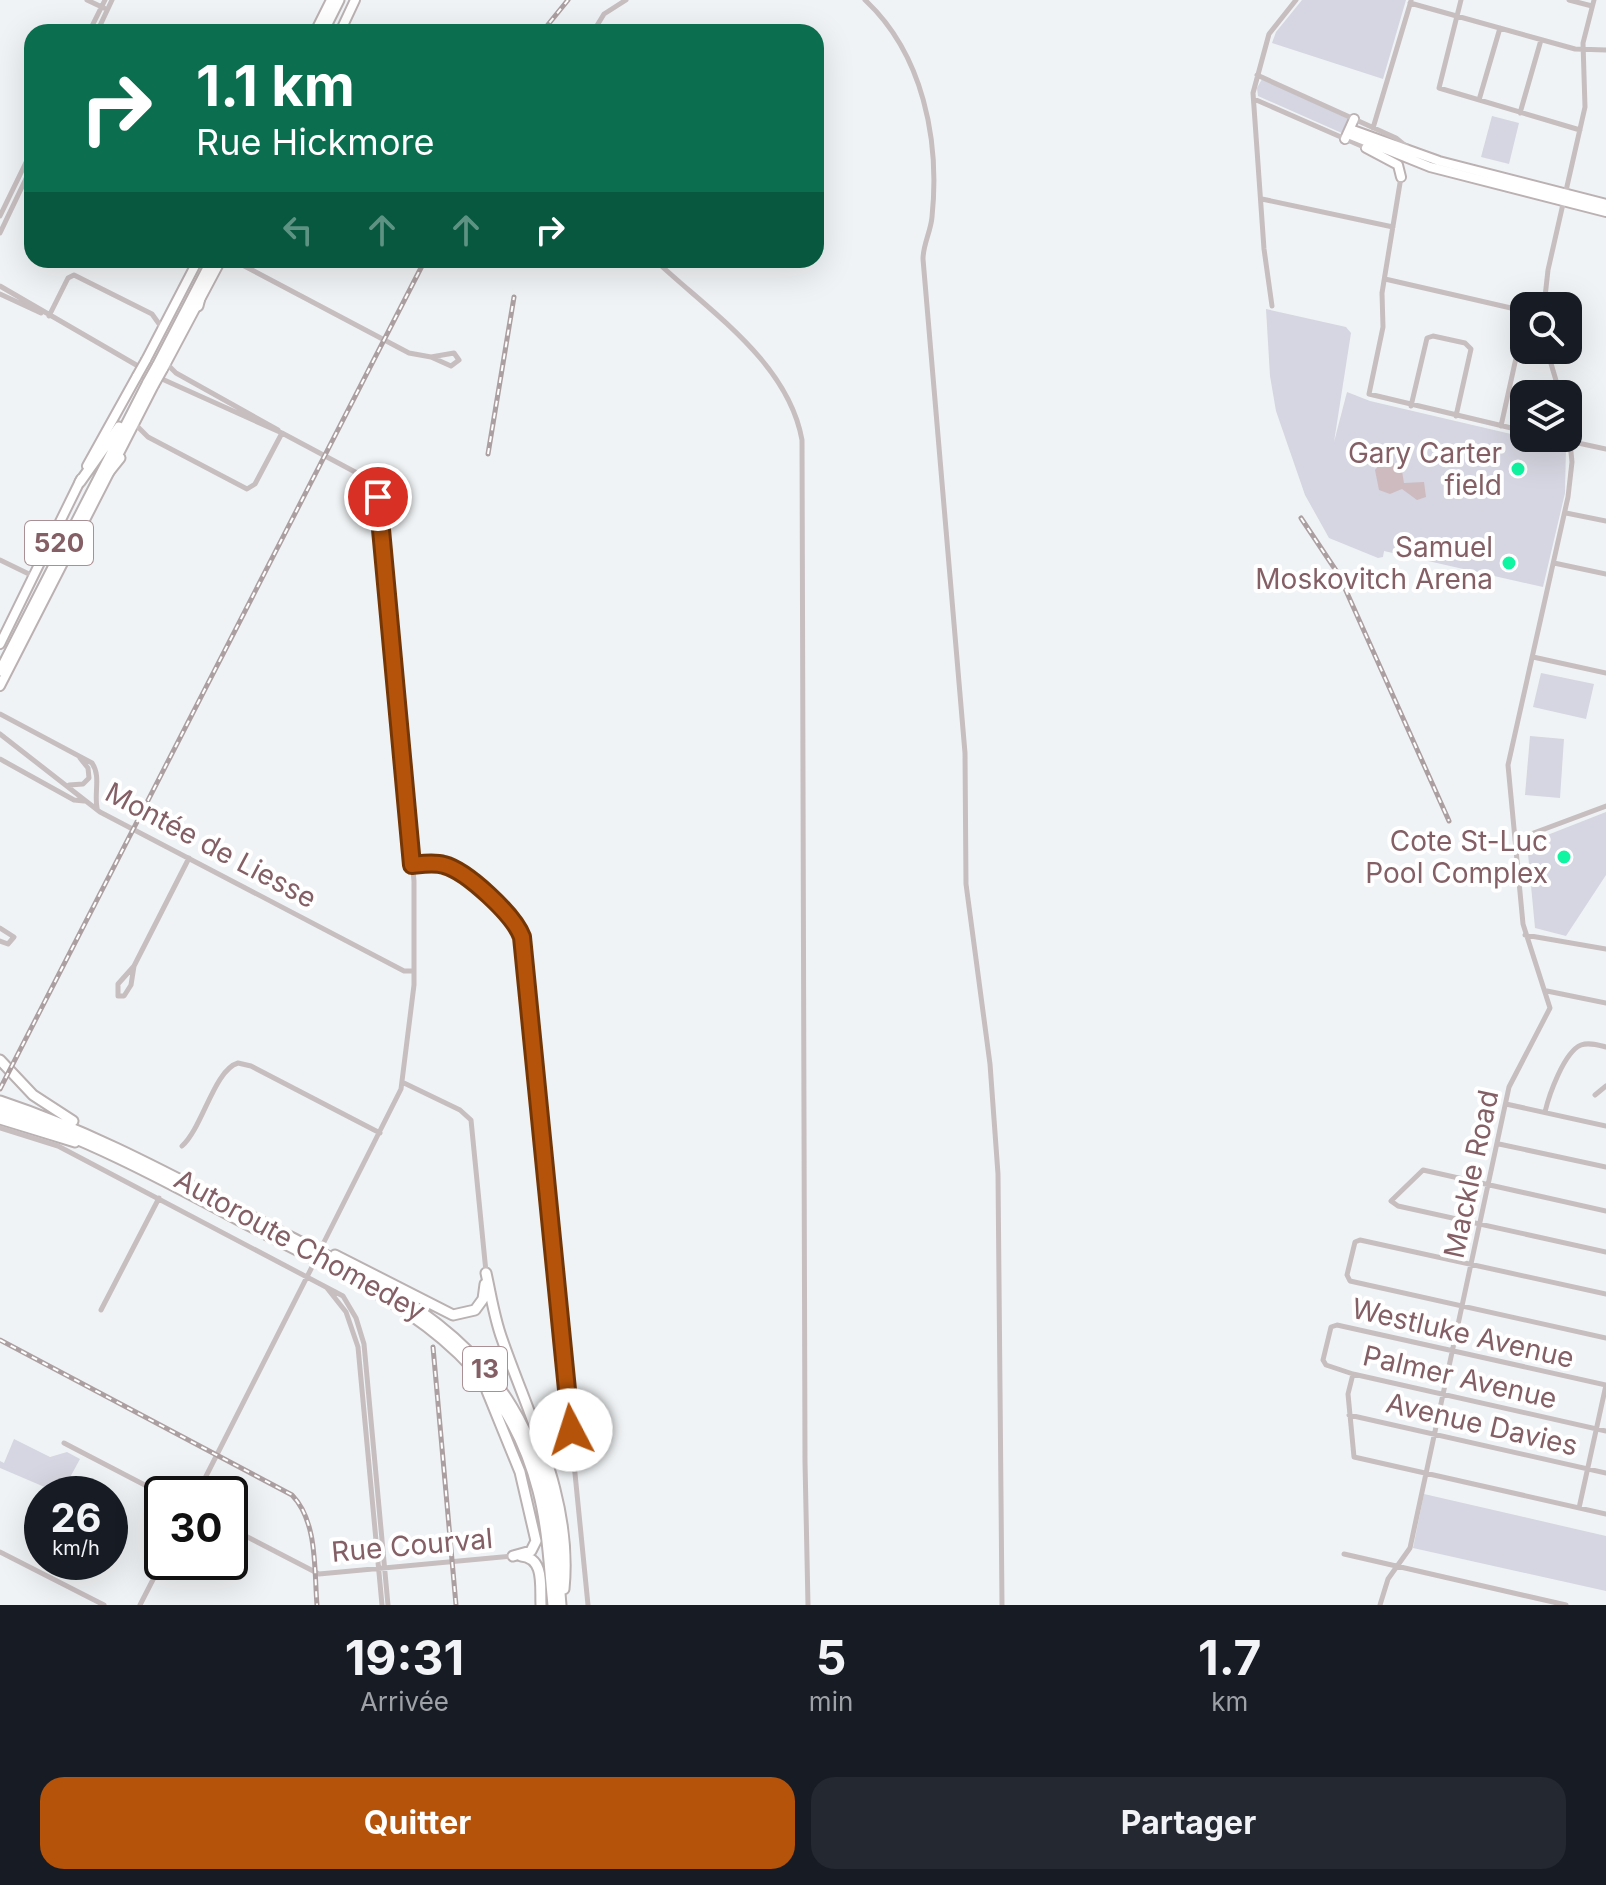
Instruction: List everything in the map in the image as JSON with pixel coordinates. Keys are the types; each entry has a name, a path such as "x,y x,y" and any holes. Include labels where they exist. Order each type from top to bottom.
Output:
{"highway":[{"path":"327,24 339,0"},
{"path":"334,24 346,0"},
{"name":"520","path":"0,671 205,268"},
{"path":"198,306 207,268"},
{"name":"520","path":"0,659 119,427 152,372"},
{"path":"80,482 119,427"},
{"path":"80,514 120,458"},
{"path":"0,1060 33,1095 103,1140"},
{"name":"Autoroute Chomedey","path":"0,1101 103,1140 410,1301 451,1333 491,1376 524,1429 543,1479 554,1526 562,1605"},
{"name":"Autoroute Chomedey","path":"0,1110 66,1132 116,1156 394,1301 435,1329 479,1374 514,1428 535,1480 545,1527 553,1605"},
{"path":"0,1119 116,1156"},
{"path":"277,1230 372,1271 450,1315 463,1316 478,1307 484,1295 486,1273"},
{"path":"486,1273 501,1338 557,1494 566,1569 562,1605"},
{"path":"479,1374 513,1453 532,1522 534,1548 513,1556"},
{"path":"513,1556 530,1558 537,1563 541,1605"}],"main road":[{"path":"319,24 331,0"},
{"path":"344,24 355,0"},
{"path":"1348,134 1354,119"},
{"path":"1348,134 1414,157 1606,212"},
{"path":"1348,134 1404,157 1414,157"},
{"path":"1366,148 1398,165 1401,177"},
{"path":"1401,177 1414,157"},
{"path":"1564,198 1606,204"},
{"path":"0,686 120,458 152,372 162,328 194,268"},
{"path":"0,644 80,482 198,306 217,268"}],"street":[{"path":"87,0 104,8"},
{"path":"99,24 105,0"},
{"path":"94,24 112,0"},
{"path":"598,24 604,14 626,0"},
{"path":"865,0 905,48 932,143 932,217 923,259 965,753 966,884 990,1064 998,1174 1002,1605"},
{"path":"1272,306 1264,259 1254,99 1257,75 1272,29 1296,0"},
{"path":"1461,0 1439,88 1580,130"},
{"path":"1547,292 1585,99 1582,51 1593,3 1569,0"},
{"path":"1373,128 1410,1 1582,51 1606,50"},
{"path":"1479,101 1500,28"},
{"path":"1520,113 1541,40"},
{"path":"1257,75 1399,139 1414,157"},
{"path":"1254,99 1348,134 1366,148 1404,157"},
{"path":"0,216 24,166"},
{"path":"1401,177 1381,298 1383,327 1369,395 1510,428"},
{"path":"0,233 24,183"},
{"path":"1262,199 1393,227"},
{"path":"248,268 409,353 431,357 451,366 459,360 454,353 431,357"},
{"path":"663,268 771,372 793,409 802,440 804,1417 808,1605"},
{"path":"49,316 73,275 152,314 170,314"},
{"path":"1384,279 1510,308"},
{"path":"0,286 152,372 282,433 362,476 379,499 412,865 414,971 403,1083 206,1476"},
{"path":"0,294 49,316"},
{"path":"152,314 162,328"},
{"path":"1411,406 1427,339 1432,336 1450,339 1466,343 1471,348 1456,416"},
{"path":"1501,426 1515,364"},
{"path":"152,372 176,373 266,421 282,433"},
{"path":"135,424 148,437 249,489 255,484 282,433"},
{"path":"130,435 148,437"},
{"path":"1582,444 1606,449"},
{"path":"1571,452 1572,471 1566,513 1509,762 1525,935 1547,991 1606,1003"},
{"path":"1566,513 1606,521"},
{"path":"0,560 34,577"},
{"path":"1554,563 1606,574"},
{"path":"1532,657 1606,673"},
{"path":"0,714 94,766 97,809"},
{"name":"Montée de Liesse","path":"0,734 97,809 404,971 414,971"},
{"path":"67,786 83,784 89,778 87,767 79,757"},
{"path":"0,759 76,801 87,801"},
{"path":"76,792 94,786"},
{"path":"1515,840 1606,806"},
{"path":"134,966 118,984 118,996 124,996 128,991 134,966 189,858"},
{"path":"412,865 438,864 456,870 507,913 522,937 588,1605"},
{"path":"0,928 14,937 8,944 0,941"},
{"path":"1525,935 1606,949"},
{"name":"Mackle Road","path":"1380,1605 1388,1579 1410,1548 1491,1185 1511,1081 1549,1013 1547,991"},
{"path":"1545,1112 1550,1091 1573,1051 1586,1044 1606,1047"},
{"path":"182,1146 192,1134 226,1070 238,1063 251,1066 380,1133"},
{"path":"403,1083 457,1108 471,1120 486,1273"},
{"path":"1595,1095 1606,1086"},
{"path":"1506,1104 1606,1126"},
{"path":"0,1128 50,1143 307,1275 321,1283 346,1312 357,1342 385,1605"},
{"path":"1499,1144 1606,1167"},
{"path":"1606,1211 1423,1170 1393,1197 1394,1205 1606,1252"},
{"path":"101,1310 159,1198"},
{"path":"1606,1294 1360,1240 1354,1246 1347,1275 1350,1281 1606,1338"},
{"name":"Westluke Avenue","path":"1326,1345 1331,1327 1337,1325 1606,1385"},
{"name":"Palmer Avenue","path":"1326,1345 1324,1363 1353,1374 1606,1431"},
{"path":"1353,1374 1348,1394 1354,1457 1606,1514"},
{"path":"1579,1508 1606,1385"},
{"name":"Avenue Davies","path":"1349,1415 1606,1473"},
{"path":"64,1443 144,1485"},
{"name":"Rue Courval","path":"248,1537 317,1573 513,1556"},
{"path":"0,1552 104,1605"},
{"path":"1344,1554 1566,1605"},
{"path":"140,1605 153,1580"}],"shaded area":[{"path":"1302,0 1406,0 1383,79 1272,43 1276,32"},
{"path":"1262,79 1349,119 1344,134 1258,96 1257,88"},
{"path":"1492,116 1519,123 1509,164 1481,157"},
{"path":"1266,309 1346,327 1351,333 1334,442 1347,392 1370,401 1510,434 1510,452 1566,452 1565,493 1543,587 1384,551 1383,557 1378,558 1329,538 1305,495 1276,411 1270,376"},
{"path":"1393,463 1402,471 1404,483 1424,482 1426,497 1417,500 1402,489 1390,494 1379,490 1375,470 1380,464"},
{"path":"1541,673 1594,684 1586,719 1533,707"},
{"path":"1530,736 1564,739 1560,798 1525,795"},
{"path":"1606,812 1606,875 1566,936 1535,928 1527,843"},
{"path":"14,1439 50,1457 67,1452 80,1459 71,1476 24,1478 0,1468 0,1461 4,1463"},
{"path":"1424,1494 1606,1536 1606,1591 1413,1548"}],"railway":[{"path":"548,24 568,0"},
{"path":"0,1089 421,268"},
{"path":"488,454 514,297"},
{"path":"1301,518 1339,575 1449,821"},
{"path":"0,1340 292,1495 311,1532 317,1605"},
{"path":"433,1347 456,1605"}],"place":[{"name":"Gary Carter field","path":"1518,469"},
{"name":"Samuel Moskovitch Arena","path":"1509,563"},
{"name":"Cote St-Luc Pool Complex","path":"1564,857"}],"route":[{"path":"378,497 412,865 438,864 456,870 507,913 522,937 571,1430"}]}
